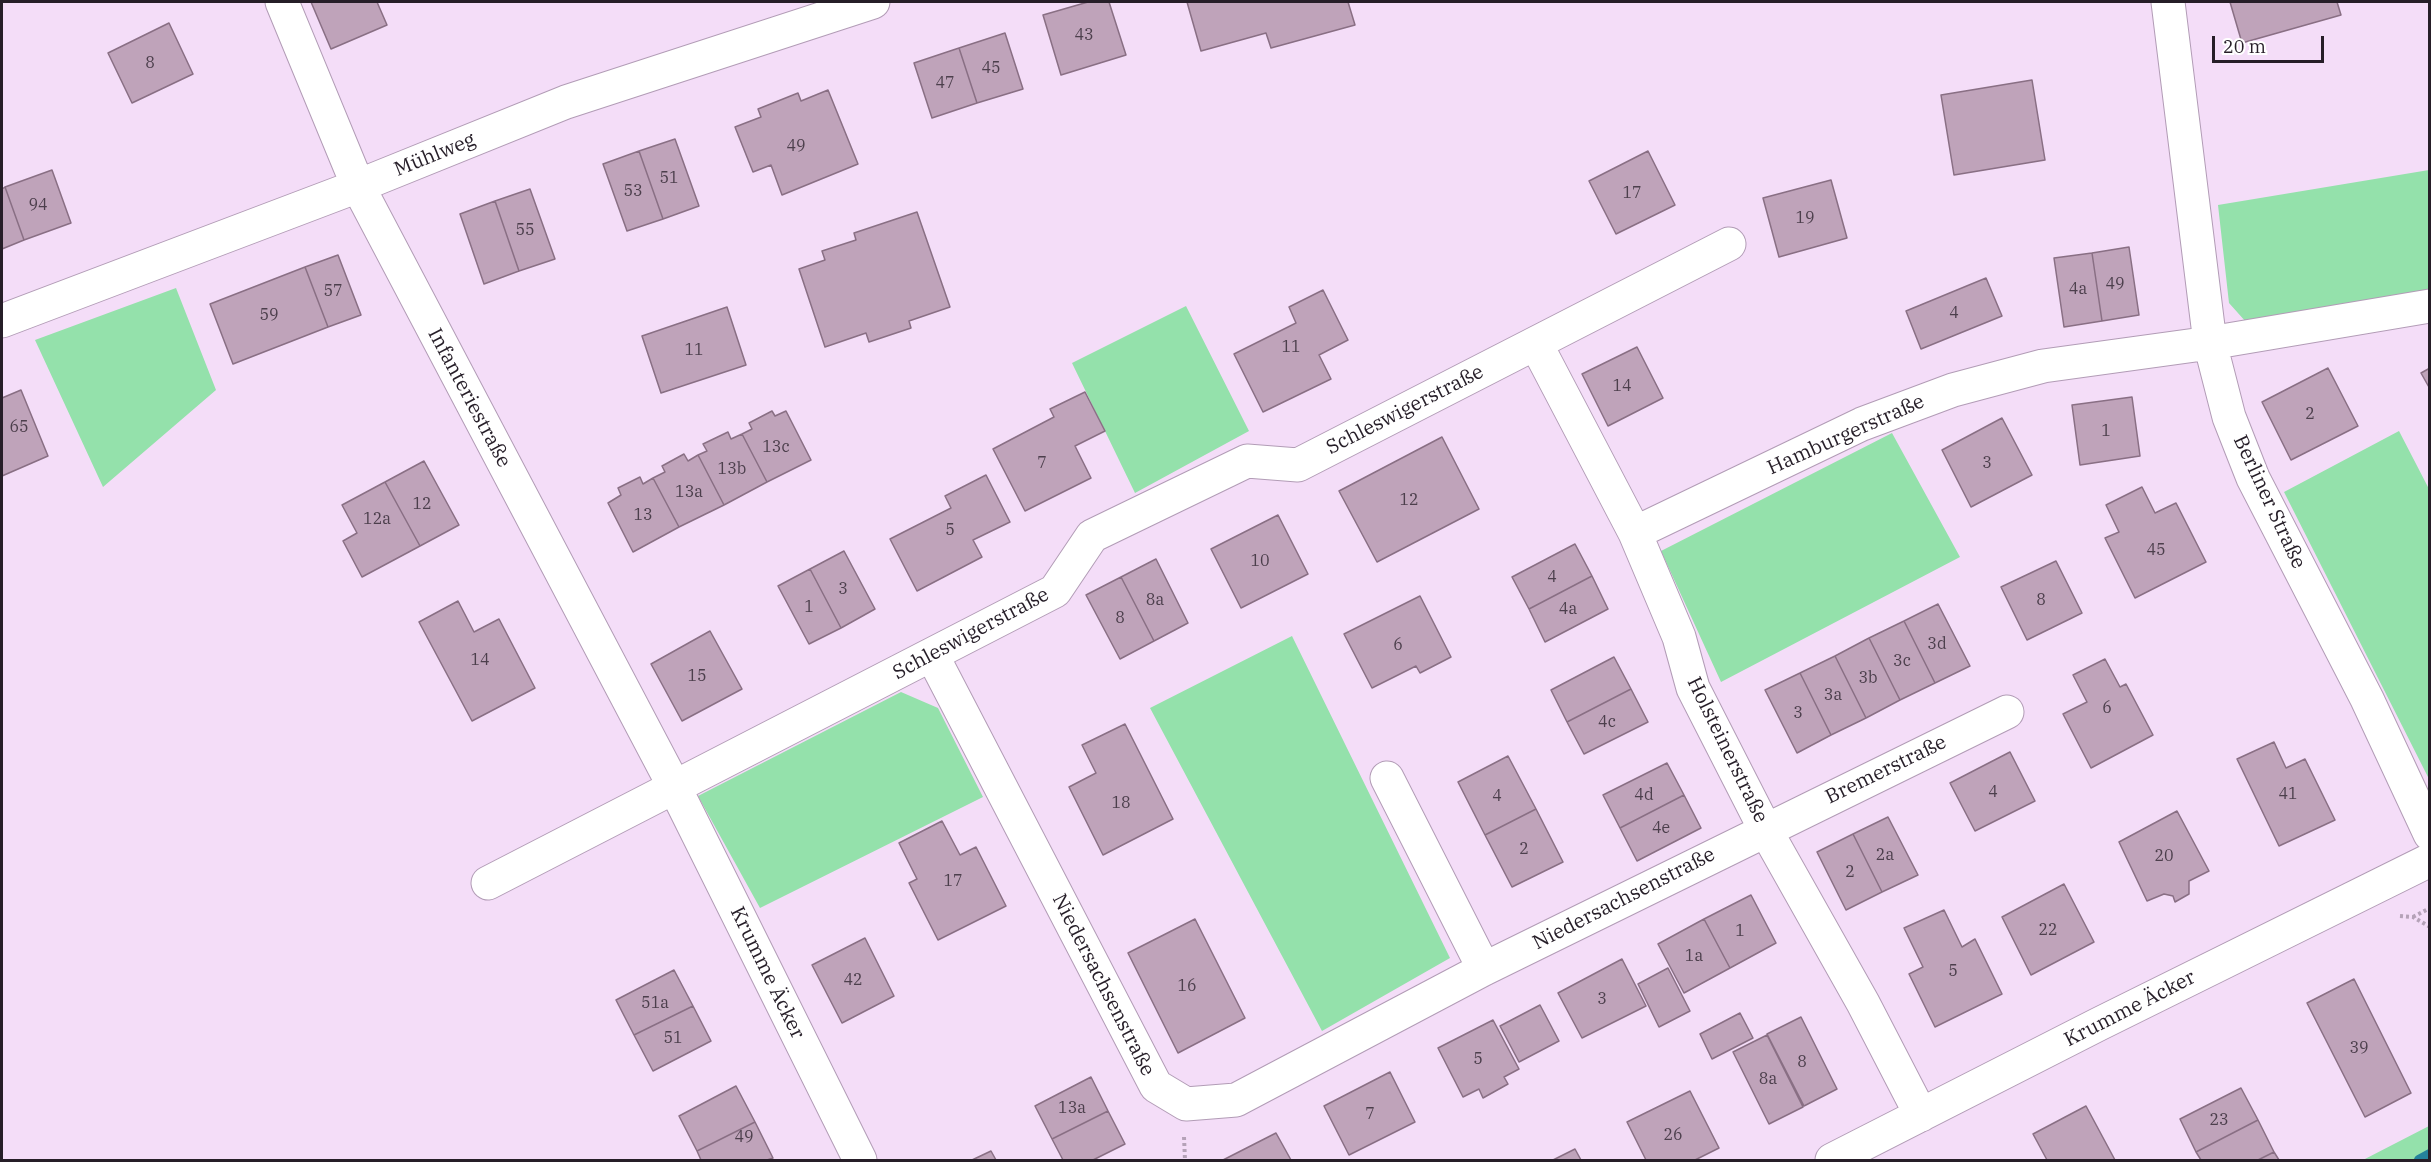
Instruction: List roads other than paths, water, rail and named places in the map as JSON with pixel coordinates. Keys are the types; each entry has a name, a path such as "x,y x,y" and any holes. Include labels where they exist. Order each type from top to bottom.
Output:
{"street":[{"name":"Infanteriestraße","path":"282,2 358,186 674,786"},
{"name":"Mühlweg","path":"2,321 358,186 566,102 873,2"},
{"name":"Berliner Straße","path":"2168,2 2210,343 2229,417 2253,478 2367,699 2430,834"},
{"name":"Schleswigerstraße","path":"488,883 1055,591 1092,536 1247,460 1298,465 1729,244"},
{"name":"Hamburgerstraße","path":"1635,533 1862,424 1953,390 2043,366 2210,343 2430,306"},
{"name":"Holsteinerstraße","path":"1536,344 1635,533 1679,637 1694,688 1765,829 1863,1003 1922,1115"},
{"name":"Niedersachsenstraße","path":"932,655 1156,1086 1186,1104 1236,1100 1484,969 1765,829"},
{"name":"Bremerstraße","path":"1765,829 2007,711"},
{"path":"1387,778 1484,969"},
{"name":"Krumme Äcker","path":"674,786 860,1161"},
{"name":"Krumme Äcker","path":"1832,1161 2099,1024 2430,860"}],"waterway":[{"path":"2419,1160 2430,1154"}]}
